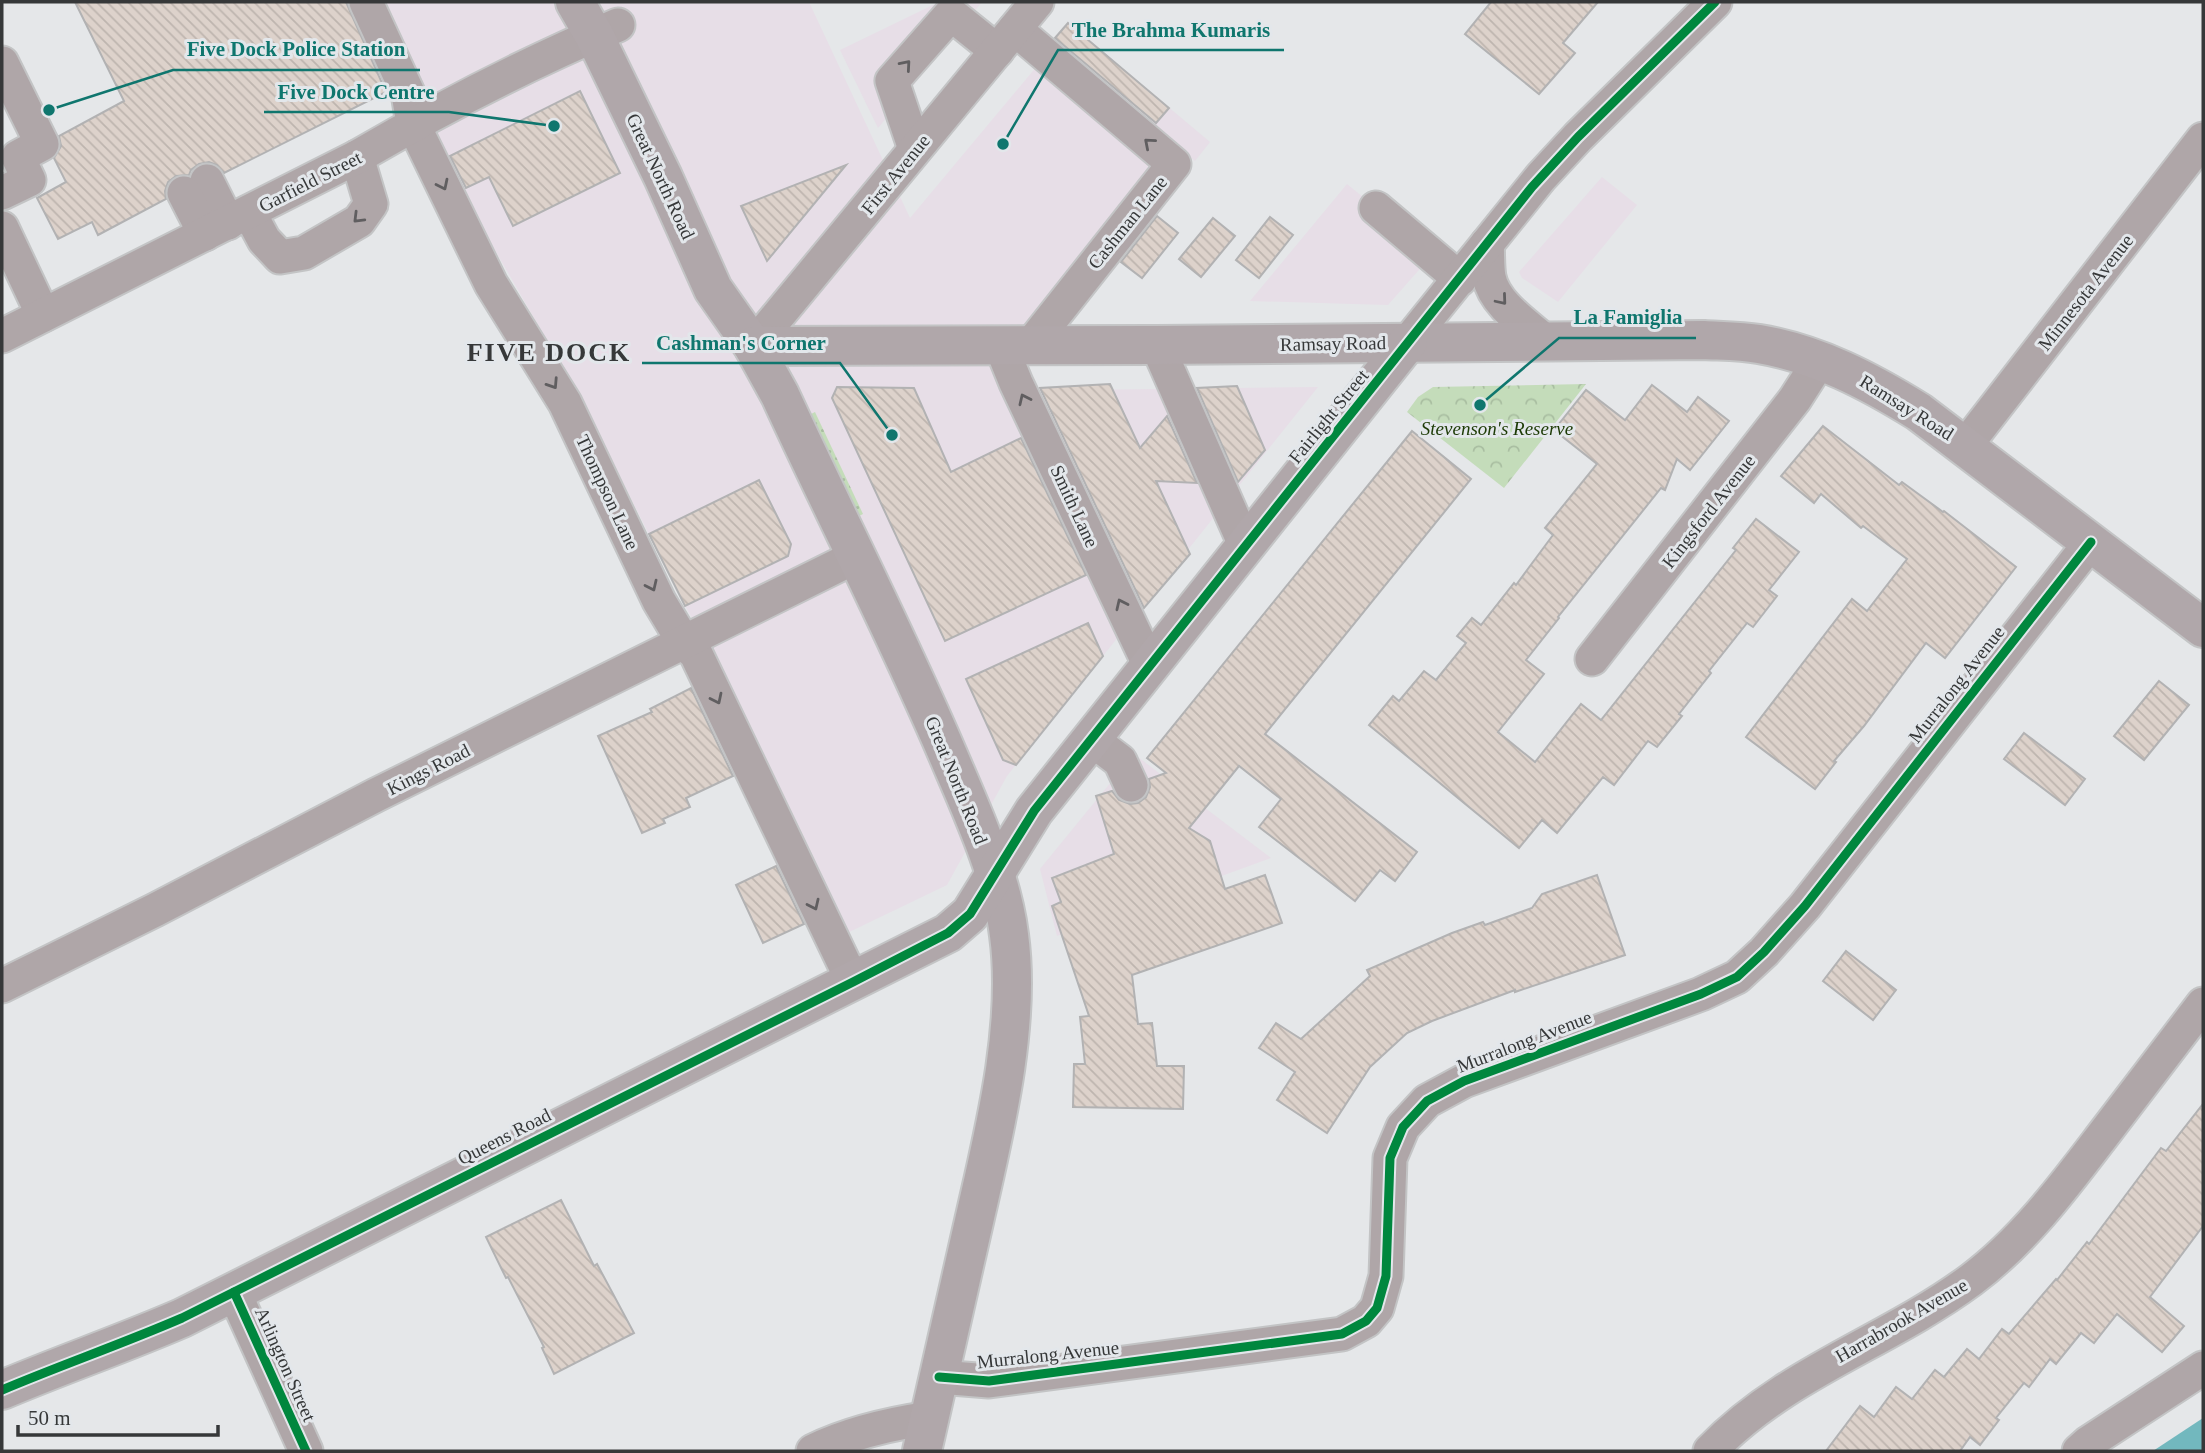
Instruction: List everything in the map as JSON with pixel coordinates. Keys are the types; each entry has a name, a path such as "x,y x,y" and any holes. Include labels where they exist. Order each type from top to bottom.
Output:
{"main road":[{"name":"Great North Road","path":"575,2 606,21 652,107 735,278 753,346 780,395 857,556 969,805 994,874 1009,933 1013,992 992,1145 926,1435"},
{"name":"Ramsay Road","path":"753,346 1704,340 1757,344 1820,360 1870,381 1919,412 1966,445 2203,628"},
{"name":"Fairlight Street","path":"994,874 1025,824 1091,739 1408,342"},
{"name":"Queens Road","path":"2,1391 62,1364 158,1328 234,1292 853,982 947,933 970,914 994,874"}],"street":[{"name":"Thompson Lane","path":"366,2 408,93 413,124 491,284 565,403 659,601 683,641 696,654 853,982"},
{"name":"Fairlight Street","path":"1408,342 1532,187 1577,137 1715,2"},
{"path":"915,149 892,81 951,14 1023,18"},
{"name":"First Avenue","path":"753,346 1023,18"},
{"name":"Cashman Lane","path":"1016,346 1174,164 1023,18"},
{"name":"Garfield Street","path":"2,336 357,157 413,124 566,47 606,21"},
{"path":"2,62 42,144 18,157 29,180 2,193"},
{"name":"Minnesota Avenue","path":"1966,445 2203,139"},
{"path":"196,187 227,223 264,240 280,257 304,253 359,221 371,204 357,157"},
{"path":"1376,208 1460,279"},
{"path":"2,228 43,315"},
{"path":"1487,244 1489,278 1494,291 1546,342"},
{"path":"1157,345 1246,547"},
{"name":"Smith Lane","path":"1016,346 1016,383 1150,666"},
{"name":"Kingsford Avenue","path":"1592,659 1795,400 1820,360"},
{"name":"Murralong Avenue","path":"939,1377 1003,1380 1342,1334 1366,1321 1377,1308 1386,1276 1390,1158 1403,1127 1427,1101 1464,1081 1701,994 1737,977 1764,952 1805,906 2091,542"},
{"name":"Kings Road","path":"2,986 683,641 857,556"},
{"path":"1091,739 1120,761 1132,785"},
{"name":"Harrabrook Avenue","path":"1710,1451 1730,1431 1826,1363 1939,1302 1974,1278 2023,1233 2061,1189 2203,1004"},
{"name":"Arlington Street","path":"234,1292 306,1451"},
{"path":"2079,1451 2203,1368"},
{"path":"813,1451 884,1425 926,1435"}],"shaded area":[{"path":"373,2 809,2 910,218 1037,66 1156,170 1040,313 999,391 1318,387 1007,776 947,885 843,935 715,658 685,606 584,405 446,165"},
{"path":"939,2 982,2 878,128 840,50"},
{"path":"1068,23 1210,142 1195,161 1052,42"},
{"path":"1602,177 1637,205 1558,302 1522,278 1519,272"},
{"path":"1347,184 1433,254 1388,305 1250,301"},
{"path":"1134,754 1271,858 1057,936 1040,869"}],"green space":[{"name":"Stevenson's Reserve","path":"1586,384 1504,488 1407,412 1418,397 1433,387"},
{"path":"815,412 863,514 857,517 809,415"}],"water":[{"path":"2203,1418 2203,1451 2153,1451"}],"building":[{"path":"75,2 346,2 386,92 224,173 217,165 209,162 199,164 189,175 176,176 168,182 166,199 98,235 92,222 58,239 37,198 66,182 54,158 61,146 59,136 124,101"},
{"path":"1491,2 1598,2 1563,43 1575,53 1539,94 1465,34"},
{"path":"1068,23 1169,108 1156,123 1055,38"},
{"path":"580,91 620,173 513,226 489,177 466,188 450,156"},
{"path":"846,165 767,261 741,206"},
{"path":"1157,216 1178,233 1142,278 1121,262"},
{"path":"1270,217 1293,235 1259,278 1236,260"},
{"path":"1213,218 1235,236 1201,277 1179,259"},
{"path":"1110,384 1140,448 1167,416 1197,483 1156,481 1190,554 1144,608 1040,388"},
{"path":"1652,385 1687,412 1698,397 1729,421 1690,470 1677,459 1665,490 1661,488 1526,660 1544,674 1498,732 1535,762 1581,704 1601,720 1736,550 1733,548 1756,519 1799,552 1769,590 1777,596 1753,627 1747,623 1709,671 1711,673 1679,714 1682,716 1657,747 1648,741 1614,785 1603,777 1557,833 1542,820 1519,848 1369,725 1393,696 1399,701 1424,671 1436,680 1466,643 1457,636 1472,618 1481,625 1514,583 1516,585 1553,535 1545,528 1597,464 1554,430 1586,390 1625,420"},
{"path":"1237,386 1265,450 1238,482 1197,388"},
{"path":"837,387 914,388 951,472 1021,438 1086,575 945,641 832,398"},
{"path":"1823,426 1899,485 1902,482 1944,511 2016,567 1945,658 1926,643 1815,789 1746,737 1852,599 1867,611 1907,559 1863,526 1861,528 1821,494 1814,503 1781,476"},
{"path":"1412,431 1471,479 1265,734 1417,852 1395,881 1380,870 1355,901 1259,827 1281,799 1239,766 1189,828 1210,841 1225,889 1265,875 1282,923 1132,975 1138,1024 1152,1023 1157,1066 1184,1066 1183,1109 1073,1107 1074,1064 1085,1064 1080,1017 1089,1016 1052,906 1061,902 1052,878 1114,854 1096,796 1112,791 1119,800 1130,804 1138,803 1146,797 1150,787 1149,779 1166,773 1147,758"},
{"path":"759,480 791,544 788,556 685,606 649,534"},
{"path":"1088,623 1103,656 1016,765 1003,760 966,679"},
{"path":"2159,681 2189,705 2144,760 2114,736"},
{"path":"691,688 733,776 686,798 690,807 663,819 665,823 642,833 598,736 652,712 650,709"},
{"path":"2024,733 2085,779 2065,805 2004,759"},
{"path":"776,866 804,924 763,943 736,885"},
{"path":"1597,875 1625,955 1515,990 1407,1033 1370,1067 1327,1133 1277,1100 1295,1072 1259,1048 1276,1023 1301,1039 1370,976 1367,970 1452,933 1483,922 1485,925 1532,908 1542,894"},
{"path":"1846,951 1896,990 1873,1020 1823,981"},
{"path":"2203,1104 2203,1226 2150,1297 2184,1326 2162,1352 2117,1314 2094,1343 2081,1333 2056,1364 2050,1359 2029,1387 2024,1383 1996,1418 1999,1420 1980,1445 1970,1437 1960,1451 1826,1451 1860,1406 1874,1417 1896,1387 1912,1399 1935,1370 1944,1377 1967,1349 1979,1359 2002,1329 2009,1334 2087,1242 2089,1244 2161,1148 2166,1151"},
{"path":"561,1200 594,1266 597,1264 634,1333 554,1374 542,1348 544,1347 486,1237"}],"cycle path":[{"path":"2,1390 182,1318 948,933 970,914 1034,811 1532,187 1578,137 1715,2"},
{"path":"939,1377 989,1381 1342,1334 1366,1321 1377,1308 1386,1276 1390,1158 1403,1127 1427,1101 1464,1081 1701,994 1737,977 1764,952 1805,906 2091,542"},
{"path":"234,1292 306,1451"}],"place":[{"name":"Five Dock Police Station","path":"49,110"},
{"name":"Five Dock Centre","path":"554,126"},
{"name":"The Brahma Kumaris","path":"1003,144"},
{"name":"La Famiglia","path":"1480,405"},
{"name":"Cashman's Corner","path":"892,435"}],"district":[{"name":"FIVE DOCK","path":"549,352"}]}
